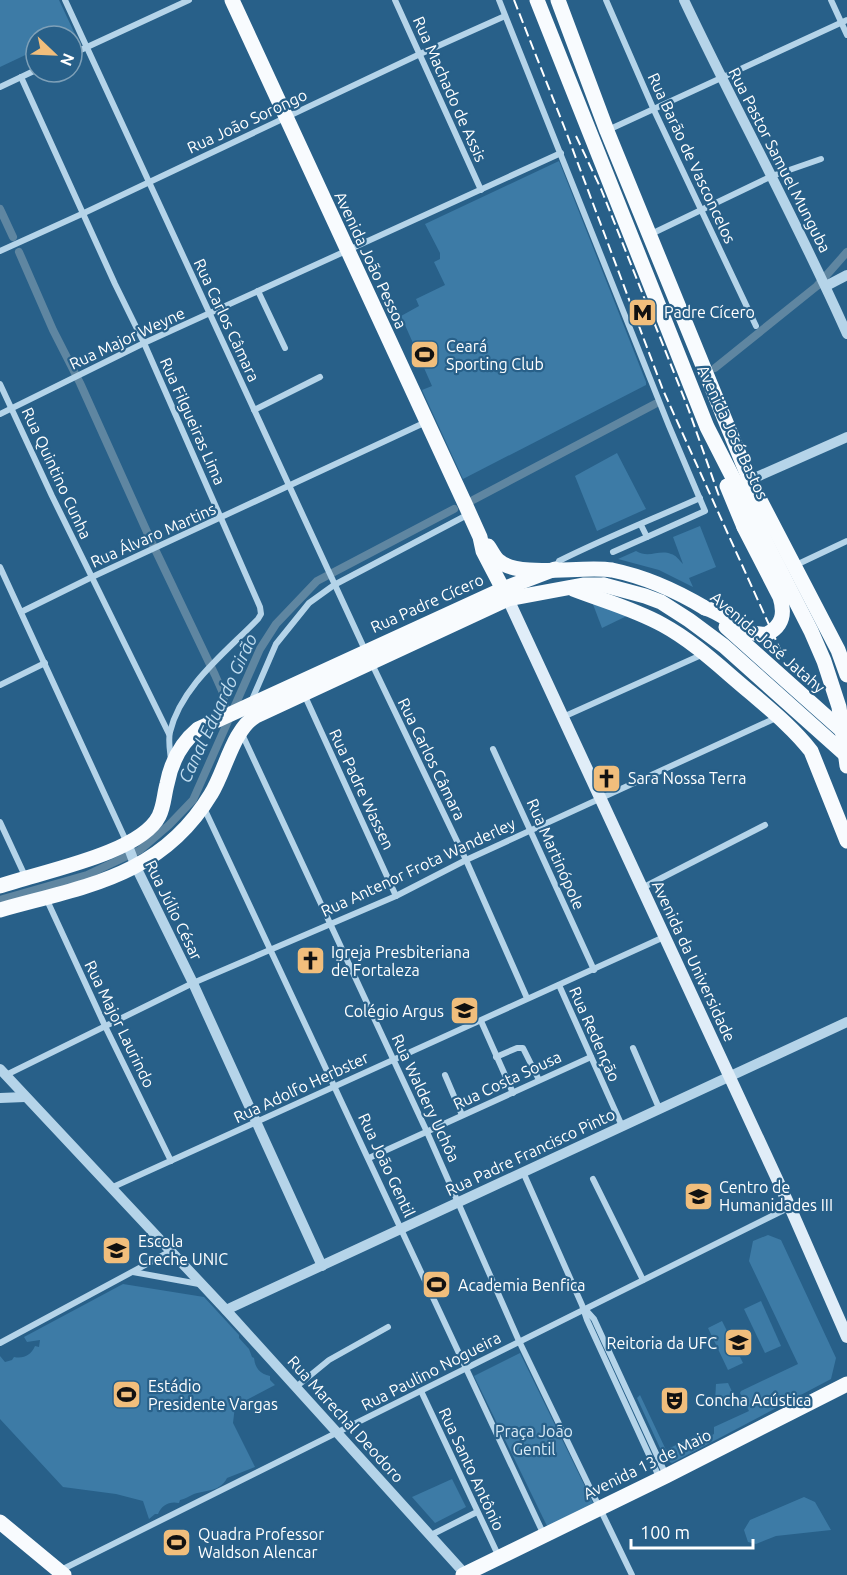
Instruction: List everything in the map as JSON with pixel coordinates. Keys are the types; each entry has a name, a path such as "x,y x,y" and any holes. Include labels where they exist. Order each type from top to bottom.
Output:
{"main road":[{"name":"Avenida João Pessoa","path":"231,0 480,537 483,551 505,594"},
{"name":"Avenida José Bastos","path":"537,0 707,427 739,485 824,661 839,707 847,766"},
{"name":"Avenida José Bastos","path":"558,0 607,131 650,235 739,485 794,566 842,648 847,675"},
{"path":"705,608 759,635 774,631 779,625 784,609 744,527 739,485"},
{"name":"Avenida José Jatahy","path":"480,537 505,565 518,569 608,569 656,582 705,608 847,735"},
{"name":"Rua Padre Cícero","path":"0,885 128,846 159,816 176,756 190,735 198,729 246,706 368,657 555,569"},
{"name":"Avenida José Jatahy","path":"570,588 583,585 604,585 661,602 724,646 847,756"},
{"path":"570,588 607,600 665,626 699,649 778,717 811,751 847,841"},
{"name":"Rua Padre Cícero","path":"505,594 570,588"},
{"name":"Avenida da Universidade","path":"505,594 790,1207 847,1337"},
{"name":"Rua Padre Cícero","path":"240,731 248,720 304,694 368,657"},
{"path":"0,910 110,879 171,842 203,807 224,770 240,731"},
{"path":"844,1389 847,1378"},
{"name":"Avenida 13 de Maio","path":"485,1575 663,1478 844,1389"},
{"name":"Avenida 13 de Maio","path":"465,1575 544,1535 602,1511 844,1389"},
{"path":"0,1521 56,1574"},
{"path":"0,1535 56,1574"}],"street":[{"name":"Rua Carlos Câmara","path":"65,0 291,486 333,583 466,860 527,998"},
{"path":"84,49 189,0"},
{"name":"Rua Machado de Assis","path":"395,0 481,190"},
{"path":"499,0 705,511 613,552"},
{"name":"Rua Barão de Vasconcelos","path":"606,0 653,108 756,326"},
{"name":"Rua Pastor Samuel Munguba","path":"684,0 720,77 825,284 847,334"},
{"path":"831,0 844,21 847,35"},
{"name":"Rua João Sorongo","path":"0,251 505,16"},
{"path":"607,131 844,21"},
{"path":"0,87 24,76"},
{"name":"Rua Filgueiras Lima","path":"21,77 36,115 144,343 260,607 261,614 186,695 177,712 170,734"},
{"name":"Rua Major Weyne","path":"0,414 144,343 561,153"},
{"path":"650,235 772,176 820,159"},
{"path":"825,284 847,275"},
{"path":"258,291 285,348"},
{"path":"254,410 320,377"},
{"name":"Rua Quintino Cunha","path":"0,384 170,734"},
{"name":"Rua Álvaro Martins","path":"21,612 427,422"},
{"path":"739,485 847,436"},
{"name":"Rua Padre Cícero","path":"555,569 559,561 593,544 700,498"},
{"path":"246,706 276,644 301,611 333,583 469,513"},
{"path":"641,525 647,537"},
{"path":"794,566 847,541"},
{"name":"Rua Júlio César","path":"0,567 135,865 193,983 322,1266"},
{"path":"562,717 699,656"},
{"path":"0,685 45,663"},
{"name":"Rua Padre Wassen","path":"304,694 396,896"},
{"name":"Rua Antenor Frota Wanderley","path":"3,1072 270,948 396,896 466,860 778,717"},
{"name":"Rua Waldery Uchôa","path":"240,731 427,1132 519,1341 632,1575"},
{"path":"170,734 171,768"},
{"name":"Rua Martinópole","path":"493,750 594,970"},
{"name":"Rua João Gentil","path":"203,807 336,1086 544,1535"},
{"path":"0,822 25,877"},
{"path":"642,888 765,825"},
{"name":"Rua Major Laurindo","path":"46,898 171,1161"},
{"name":"Rua Adolfo Herbster","path":"113,1188 664,937"},
{"name":"Rua Redenção","path":"559,985 622,1126"},
{"path":"481,1021 513,1093"},
{"name":"Rua Padre Francisco Pinto","path":"226,1310 847,1022"},
{"path":"496,1057 517,1048 523,1048 539,1080"},
{"path":"633,1048 659,1108"},
{"name":"Rua Costa Sousa","path":"369,1158 591,1057"},
{"path":"0,1091 6,1084 3,1072"},
{"name":"Rua Marechal Deodoro","path":"3,1072 226,1310 465,1575"},
{"path":"445,1075 462,1115"},
{"path":"0,1098 25,1097"},
{"path":"523,1172 584,1309 594,1319 663,1478"},
{"path":"593,1179 643,1280"},
{"name":"Rua Paulino Nogueira","path":"56,1574 790,1207"},
{"path":"0,1343 171,1251"},
{"path":"132,1272 202,1285"},
{"path":"296,1387 329,1360 388,1328"},
{"name":"Rua Santo Antônio","path":"421,1391 499,1558"},
{"path":"431,1535 477,1512"}],"green space":[{"path":"0,0 59,0 70,24 24,24 24,56 0,67"},
{"path":"559,161 646,385 463,479 422,390 432,386 401,316 419,306 416,299 445,285 434,262 440,259 440,253 425,224"},
{"path":"617,453 646,509 597,531 575,476"},
{"path":"700,526 716,567 689,578 693,587 659,570 618,559 636,551 645,554 667,553 674,555 683,564 673,537"},
{"path":"591,599 633,613 602,628"},
{"path":"768,1235 781,1240 836,1358 831,1379 672,1463 666,1461 637,1398 640,1395 666,1450 700,1433 706,1438 714,1434 714,1427 749,1411 741,1391 798,1364 749,1261 753,1241"},
{"name":"Estádio Presidente Vargas","path":"123,1284 204,1297 239,1335 254,1358 257,1368 263,1374 270,1376 270,1380 275,1385 235,1406 233,1423 255,1467 227,1478 217,1488 194,1494 180,1500 179,1503 166,1504 158,1514 149,1519 143,1501 116,1494 63,1487 0,1419 0,1356 5,1362 14,1357 27,1356 35,1346 39,1347 40,1340 27,1342 24,1337"},
{"path":"761,1301 781,1346 765,1353 744,1309"},
{"path":"722,1321 743,1363 728,1370 708,1328"},
{"name":"Praça João Gentil","path":"520,1353 594,1505 548,1528 474,1376"},
{"path":"728,1383 738,1404 728,1409 715,1402 716,1384"},
{"path":"452,1479 466,1507 435,1523 412,1497"},
{"path":"804,1497 815,1502 831,1530 776,1536 756,1544 748,1542 744,1530 750,1520"}],"waterway":[{"path":"0,209 13,237"},
{"path":"19,252 53,330 80,383 223,693 226,720"},
{"name":"Canal Eduardo Girão","path":"715,368 817,286 847,252"},
{"name":"Canal Eduardo Girão","path":"473,500 655,404"},
{"name":"Canal Eduardo Girão","path":"0,900 87,875 140,850 193,800 260,649 276,624 317,581 454,509"}],"railway":[{"path":"514,0 663,390 784,658"},
{"path":"576,136 601,189 688,408 719,496"}],"place":[{"name":"Padre Cícero","path":"643,312"},
{"name":"Ceará Sporting Club","path":"425,355"},
{"name":"Sara Nossa Terra","path":"607,778"},
{"name":"Igreja Presbiteriana de Fortaleza","path":"310,961"},
{"name":"Colégio Argus","path":"465,1011"},
{"name":"Centro de Humanidades III","path":"698,1196"},
{"name":"Escola Creche UNIC","path":"117,1250"},
{"name":"Academia Benfica","path":"437,1285"},
{"name":"Reitoria da UFC","path":"738,1343"},
{"name":"Estádio Presidente Vargas","path":"127,1395"},
{"name":"Concha Acústica","path":"674,1400"},
{"name":"Quadra Professor Waldson Alencar","path":"177,1543"}]}
